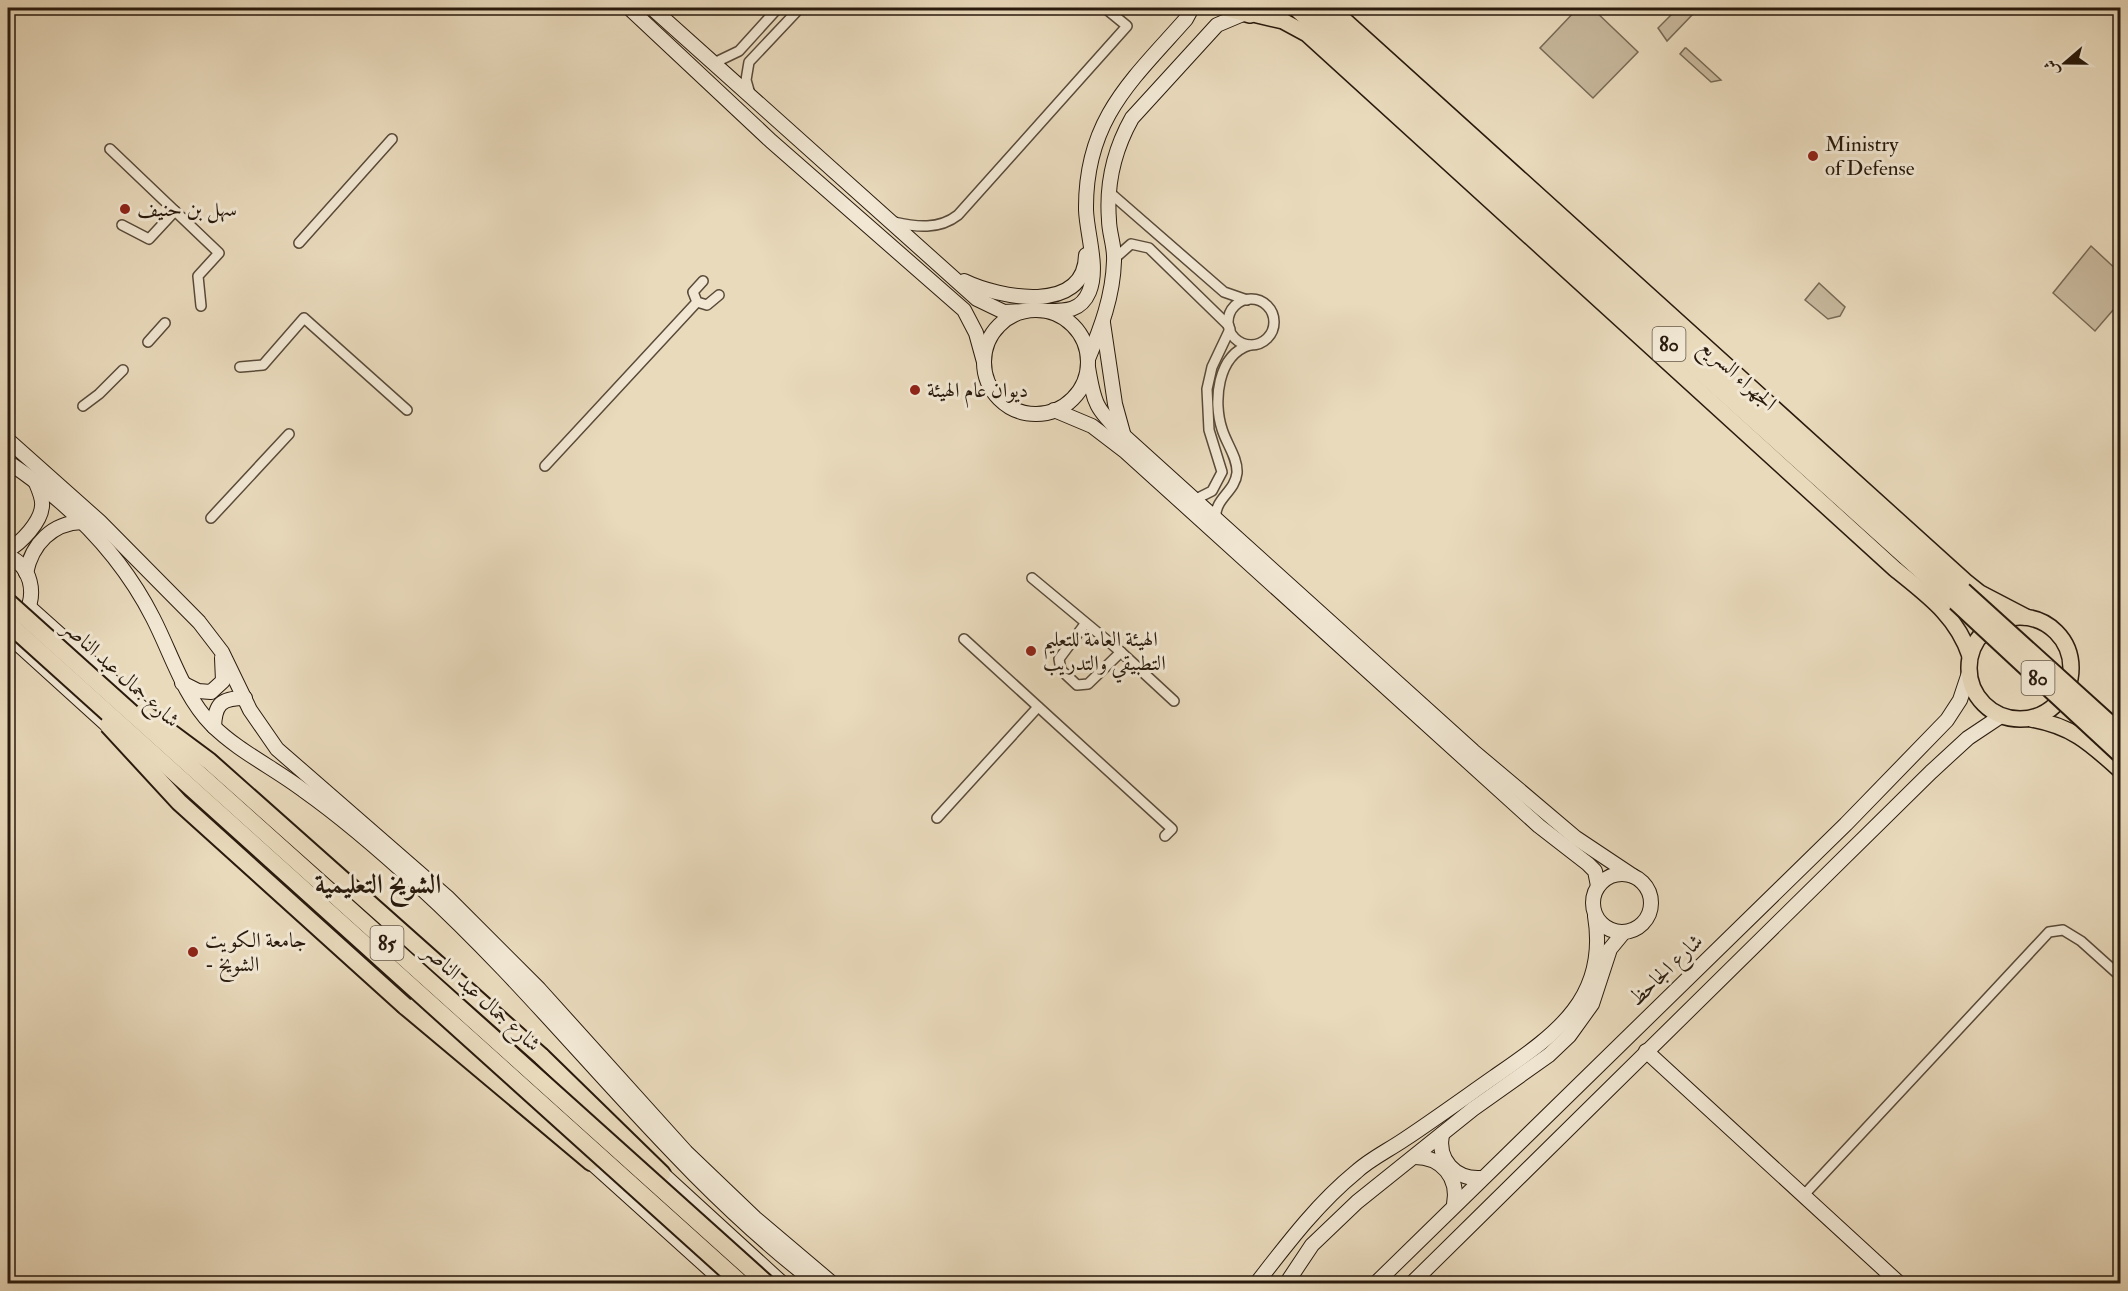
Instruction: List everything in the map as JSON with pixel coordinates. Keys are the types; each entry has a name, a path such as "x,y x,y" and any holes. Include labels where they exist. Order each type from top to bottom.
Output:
{"highway":[{"name":"الجهراء السريع","path":"1296,8 1956,602 2121,754"},
{"name":"الجهراء السريع","path":"1316,8 2121,733"},
{"name":"شارع جمال عبد الناصر","path":"8,602 80,678 742,1284"},
{"name":"شارع جمال عبد الناصر","path":"8,622 80,678 767,1284"},
{"path":"80,678 127,748 179,802 405,1006 591,1162"},
{"path":"80,678 209,761 542,1056 662,1174"}],"main road":[{"name":"الجهراء السريع","path":"1225,8 1283,21 1307,34 1886,561 1943,608 1960,632 1970,656"},
{"path":"1250,14 1278,8"},
{"name":"الجهراء السريع","path":"1331,8 1965,581 1980,593 2026,617"},
{"path":"2121,724 2088,695 2072,664 2068,649 2060,635 2048,625 2026,617 2001,620 1987,629 1977,641 1970,656 1969,674 1977,696 1987,708 2001,716 2016,720 2031,719 2054,723 2075,732 2121,770"},
{"path":"2031,719 2047,713 2064,695 2070,680 2072,664"}],"street":[{"path":"629,8 708,84 964,310 976,333 990,385 999,398 1026,413 1054,411 1082,421 1104,433 1197,506 1216,518 1341,640 1576,838 1633,876 1648,890 1651,905 1649,913 1640,926 1624,932 1610,930 1595,916"},
{"path":"652,8 892,220 977,299 991,307 1004,312 1048,311 1072,310 1082,304 1089,291 1092,274 1086,223"},
{"path":"714,63 732,57 778,8"},
{"path":"750,94 746,69 800,8"},
{"path":"892,220 928,227 942,224 958,215 1126,26 1105,8"},
{"path":"954,276 979,288 1007,295 1048,297 1066,291 1081,276 1086,263 1086,197 1091,153 1100,130 1123,93 1186,19 1192,8"},
{"path":"1054,411 1078,392 1104,323 1114,259 1108,191 1112,160 1123,133 1140,109 1217,25 1250,14"},
{"path":"754,34 765,45"},
{"path":"1123,93 1140,109"},
{"path":"299,243 392,139"},
{"path":"110,149 219,253 198,276 201,306"},
{"path":"1108,191 1224,292 1247,300 1261,301 1268,306 1274,321 1270,336 1264,341 1250,345 1231,358 1220,383 1219,416 1235,460 1237,473 1233,485 1218,504 1216,518"},
{"path":"122,225 149,239 175,211"},
{"path":"877,234 892,220"},
{"path":"1114,259 1131,244 1149,248 1229,327 1237,340 1250,345"},
{"path":"697,302 693,292 703,281"},
{"path":"697,302 707,305 719,296"},
{"path":"1197,506 1212,491 1222,472 1209,430 1206,389 1212,366 1229,327 1229,319 1235,306 1247,300"},
{"path":"545,466 697,302"},
{"path":"984,362 987,345 995,330 1008,318 1024,311"},
{"path":"1048,311 1063,317 1076,328 1084,343 1094,402 1103,415 1539,826 1595,871 1598,886 1592,901 1597,944 1591,976 1576,1009 1560,1029 1531,1053 1357,1171 1303,1222 1256,1284"},
{"path":"240,367 263,365 304,318 407,410"},
{"path":"148,342 165,323"},
{"path":"1104,323 1116,410 1124,435"},
{"path":"83,406 123,370"},
{"path":"211,518 289,434"},
{"path":"8,440 99,521 199,622 222,652 261,728 277,749 447,897 539,989 619,1088"},
{"path":"8,462 36,483 106,545 130,576 154,619 182,683 197,708 214,727 332,812 421,888 619,1088 747,1226 817,1284"},
{"path":"8,550 21,541 40,515 43,505 36,483"},
{"path":"26,573 32,552 52,529 71,522 82,522"},
{"path":"8,556 20,564 26,573 32,595 24,617 8,630"},
{"path":"1032,578 1084,624 1121,652 1174,701"},
{"path":"29,607 783,1284"},
{"path":"1084,624 1059,659 1061,670 1077,685 1088,684 1121,652"},
{"path":"8,635 726,1284"},
{"path":"964,639 1038,707 1108,778 1172,829 1166,836"},
{"path":"182,683 198,691 211,692 218,687 223,681 222,652"},
{"name":"شارع الجاحظ","path":"1374,1284 1480,1178 1846,824 1947,720 1960,700 1969,674"},
{"path":"214,727 215,711 222,702 232,698 244,698"},
{"path":"937,818 1038,707"},
{"name":"شارع الجاحظ","path":"1412,1284 1931,772 1968,738 2001,716"},
{"path":"1598,886 1614,875 1633,876"},
{"path":"1803,1196 2049,932 2063,930 2081,941 2121,976"},
{"path":"1286,1284 1312,1245 1357,1202 1488,1096 1549,1055 1569,1036 1592,1004 1610,949 1624,932"},
{"path":"1646,1051 1900,1284"},
{"path":"1593,1071 1606,1076 1609,1090"},
{"path":"638,1109 726,1191 833,1284"},
{"path":"1442,1134 1443,1154 1449,1166 1467,1177 1480,1178"},
{"path":"1415,1157 1428,1158 1445,1168 1454,1185 1454,1204"},
{"path":"1357,1171 1359,1181 1372,1190"},
{"path":"1344,1183 1357,1191 1357,1202"}],"shaded area":[{"path":"1578,8 1592,8 1638,52 1593,98 1540,48"},
{"path":"1678,8 1683,8 1692,15 1667,41 1658,28"},
{"path":"1685,48 1721,80 1711,82 1680,54"},
{"path":"2091,246 2120,273 2120,302 2095,331 2053,293"},
{"path":"1819,283 1845,307 1840,316 1828,319 1805,300"}],"place":[{"name":"Ministry of Defense","path":"1813,156"},
{"name":"سهل بن حنيف","path":"125,209"},
{"name":"ديوان عام الهيئة","path":"915,390"},
{"name":"الهيئة العامة للتعليم التطبيقي والتدريب","path":"1031,651"},
{"name":"جامعة الكويت - الشويخ","path":"193,952"}],"district":[{"name":"الشويخ التعليمية","path":"378,884"}]}
